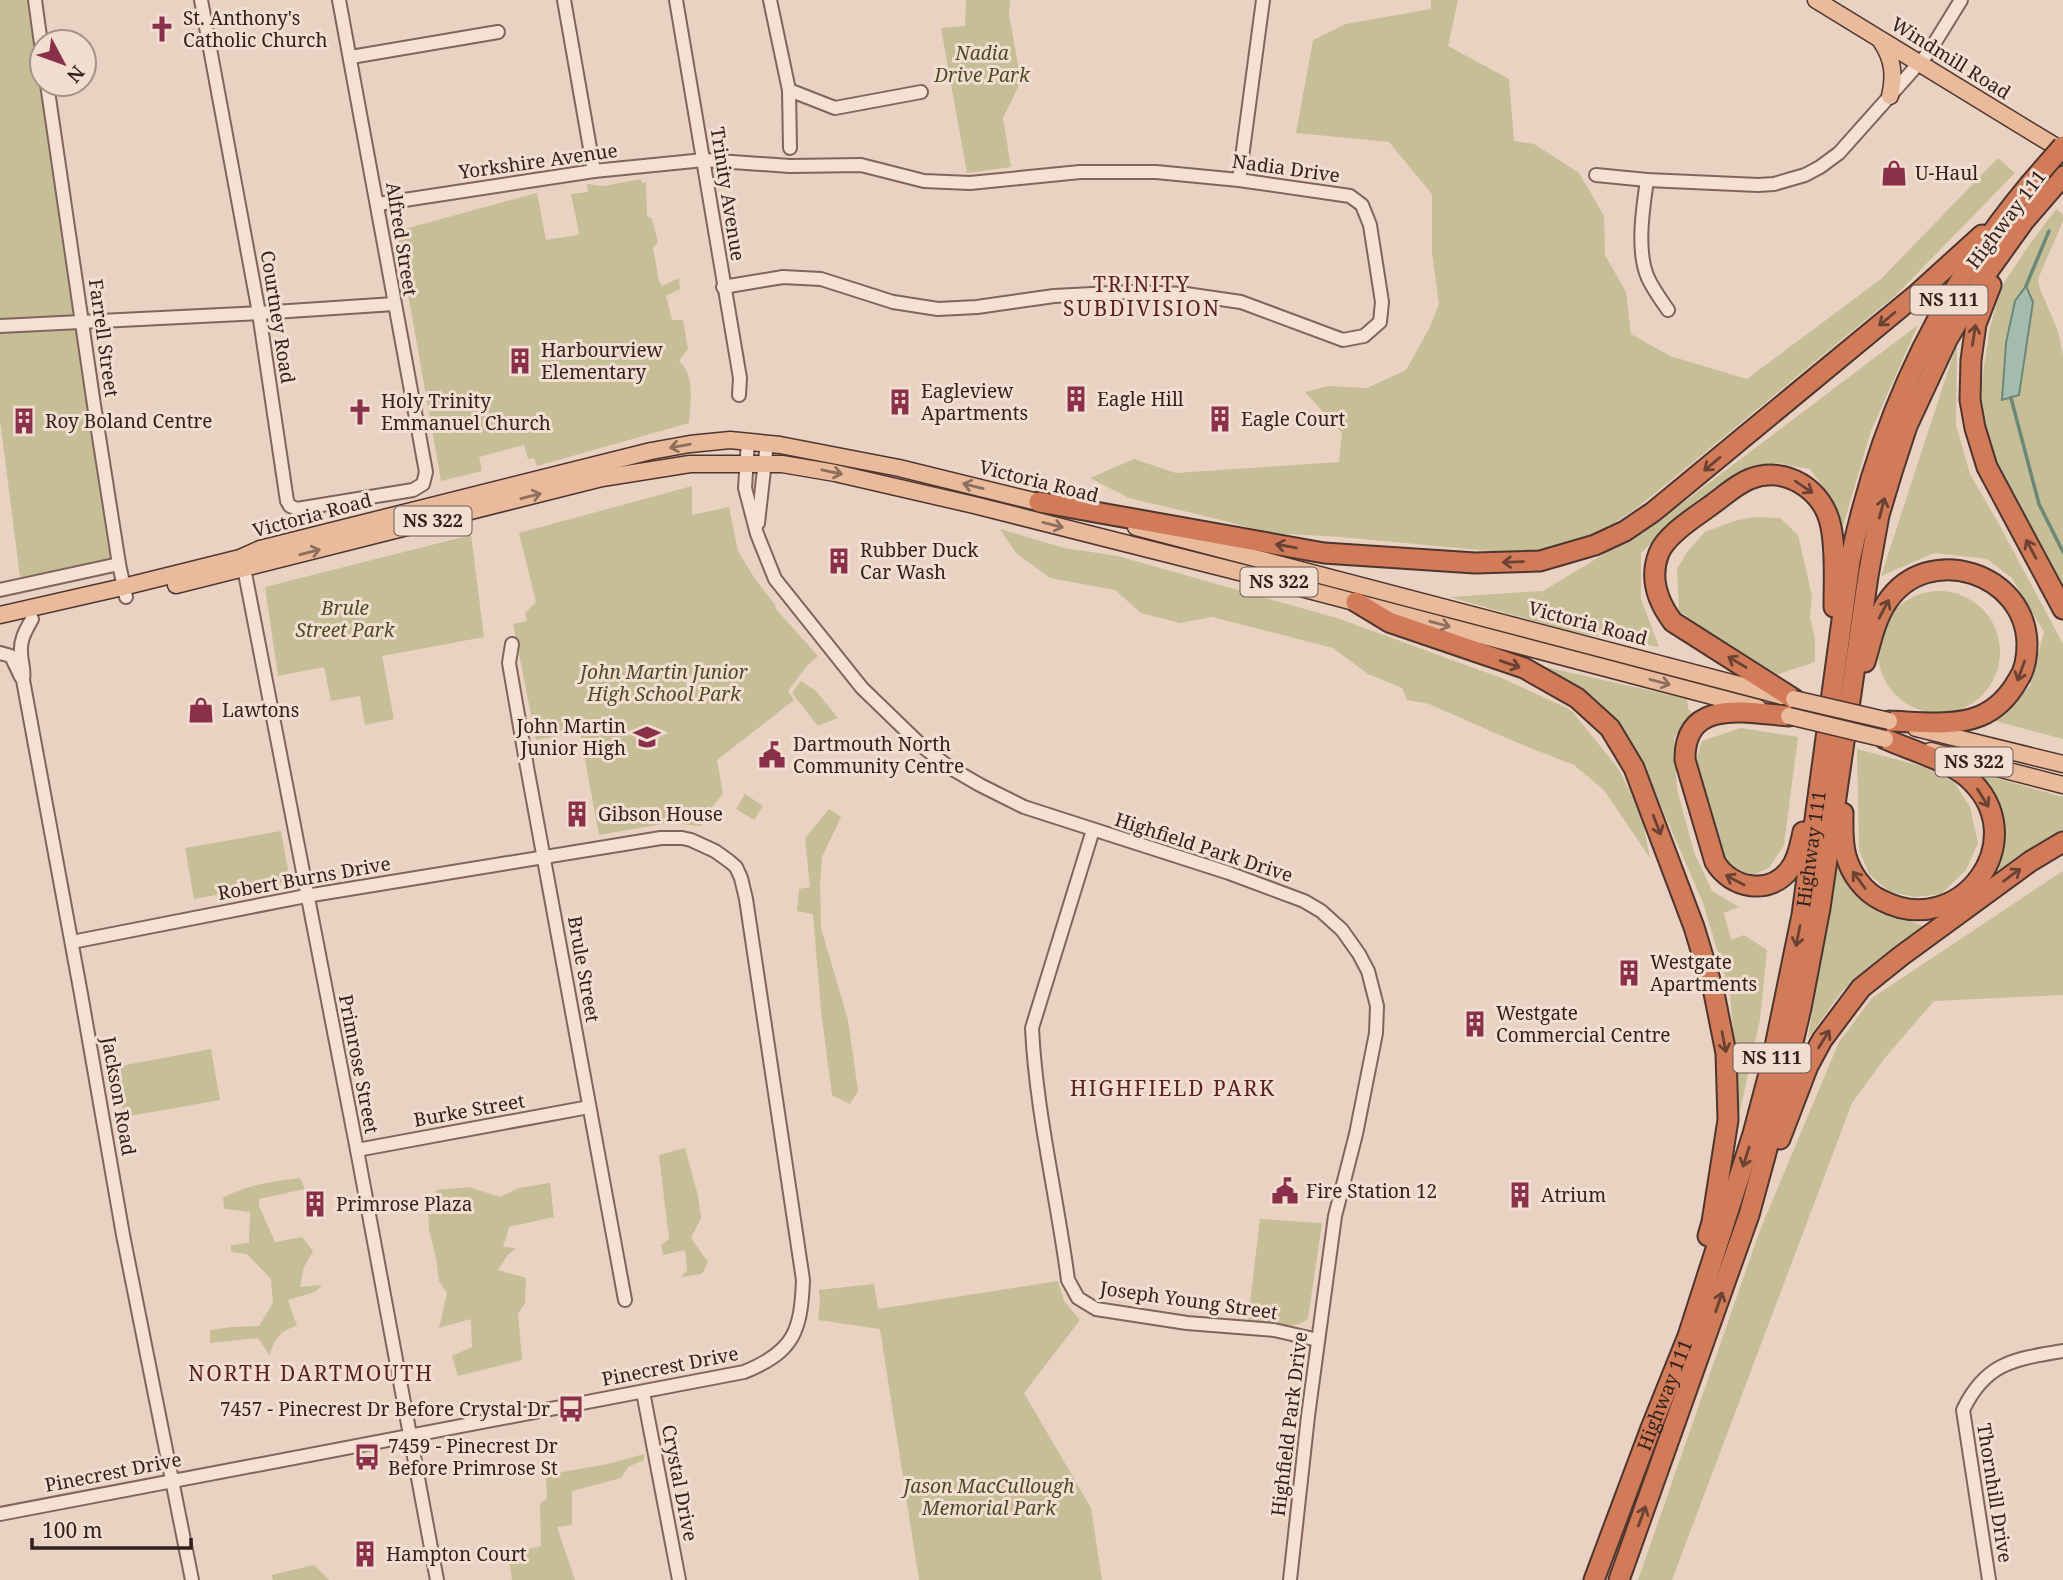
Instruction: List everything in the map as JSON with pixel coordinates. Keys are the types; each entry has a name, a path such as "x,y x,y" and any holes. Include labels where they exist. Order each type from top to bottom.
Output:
{"highway":[{"name":"Highway 111","path":"1594,1580 1688,1336 1753,1134 1802,915 1850,561 1856,530 1887,428 1939,316 1974,259 2038,190 2063,149"},
{"name":"Highway 111","path":"2038,190 2063,176"},
{"name":"Highway 111","path":"1619,1580 1749,1215 1801,1008 1820,908 1868,576 1880,515 1907,426 1947,340 2017,215"},
{"path":"1039,502 1324,553 1511,563 1540,561 1595,545 1625,531 1673,497 1917,294 2017,215"},
{"path":"2017,215 1976,324 1970,360 1970,400 1987,467 2063,609"},
{"path":"1792,708 1673,622 1666,613 1655,586 1654,573 1659,553 1665,543 1698,515 1748,480 1767,475 1789,478 1812,492 1825,508 1832,539 1834,685"},
{"path":"1847,720 1880,615 1897,590 1918,575 1954,569 1978,576 1998,588 2016,607 2026,633 2025,662 2014,688 1994,708 1966,720 1887,730"},
{"path":"1356,602 1389,622 1524,668 1577,698 1609,727 1634,768 1694,928 1714,993 1726,1053 1728,1120 1712,1223 1688,1308 1688,1336"},
{"path":"1792,708 1721,712 1704,718 1688,735 1685,760 1706,836 1720,870 1734,881 1749,886 1769,884 1784,877 1798,854 1808,807 1823,772"},
{"path":"1842,756 1845,852 1861,883 1876,898 1903,909 1932,909 1947,904 1970,889 1986,869 1994,844 1993,819 1980,792 1969,779 1887,730"},
{"path":"1749,1215 1808,1066 1822,1040 1861,988 2031,861 2063,842"}],"main road":[{"name":"Windmill Road","path":"1816,0 2063,149"},
{"path":"1880,38 1888,50 1893,67 1890,96"},
{"name":"Victoria Road","path":"242,563 260,549 650,451 690,444 748,441 899,468 1039,502 1792,708"},
{"name":"Victoria Road","path":"0,626 242,563 602,478 691,464 797,466 988,509 1792,708 1887,730 2063,764"},
{"name":"Victoria Road","path":"0,615 125,592"},
{"name":"Victoria Road","path":"1887,730 2063,785"}],"street":[{"path":"35,0 39,28"},
{"name":"Courtney Road","path":"201,0 259,313 287,501 297,509 413,490 423,484"},
{"name":"Alfred Street","path":"339,0 426,472 423,484"},
{"path":"564,0 594,171"},
{"name":"Trinity Avenue","path":"676,0 740,378 739,395"},
{"path":"769,0 789,90 790,148"},
{"path":"1238,180 1263,0"},
{"path":"1596,175 1758,185 1798,178 1839,153 1936,44 1961,0"},
{"path":"351,57 498,32"},
{"path":"789,90 835,108 921,92"},
{"name":"Farrell Street","path":"49,98 125,592"},
{"name":"Yorkshire Avenue","path":"378,204 594,171 704,160"},
{"name":"Nadia Drive","path":"704,160 790,166 861,165 924,181 970,183 1080,172 1156,172 1238,180 1350,196 1362,205 1370,225 1382,302 1380,322 1364,336 1343,340 1241,302 1186,294 1131,292 1054,296 977,307 938,309 893,302 821,279 783,277 723,287"},
{"path":"1647,180 1642,220 1642,244 1647,275 1668,310"},
{"path":"0,326 394,304"},
{"name":"Highfield Park Drive","path":"748,441 745,488 757,534 775,579 862,688 917,742 949,766 994,793 1024,807 1229,873 1304,901 1321,911 1342,930 1368,971 1377,1006 1376,1033 1362,1110 1335,1216 1290,1580"},
{"name":"Highfield Park Drive","path":"757,534 767,443"},
{"name":"Primrose Street","path":"242,563 357,1150 437,1580"},
{"path":"0,590 119,564"},
{"name":"Jackson Road","path":"32,619 22,639 20,650 23,680 123,1235 192,1580"},
{"name":"Brule Street","path":"512,644 509,663 625,1300"},
{"path":"0,653 11,656 23,680"},
{"name":"Joseph Young Street","path":"1093,830 1032,1028 1042,1113 1070,1287 1084,1303 1103,1311 1274,1330 1318,1340"},
{"name":"Pinecrest Drive","path":"0,1514 744,1373 766,1364 783,1349 797,1329 802,1311 803,1280 746,899 736,867 715,851 682,838 661,838 544,857"},
{"name":"Robert Burns Drive","path":"72,942 306,896 544,857"},
{"name":"Burke Street","path":"357,1150 589,1107"},
{"name":"Thornhill Drive","path":"1989,1580 1963,1410 1972,1391 1987,1375 2017,1359 2063,1351"},
{"name":"Crystal Drive","path":"643,1392 679,1580"}],"green space":[{"path":"0,0 28,0 33,28 28,28 28,98 44,98 79,311 115,562 20,577 0,420"},
{"name":"Nadia Drive Park","path":"966,0 1010,0 1009,14 1021,81 1003,118 1011,167 967,173 941,28 965,26"},
{"path":"1431,0 1458,0 1448,46 1509,79 1514,141 1534,144 1579,173 1604,216 1605,255 1626,292 1631,334 1670,356 1747,379 1881,279 1998,158 2015,173 1897,294 1634,510 1593,537 1552,549 1501,552 1270,533 1129,498 1090,478 1134,459 1176,473 1339,462 1342,433 1305,392 1328,386 1367,388 1406,370 1430,327 1439,304 1432,253 1432,194 1389,142 1296,133 1313,40 1346,24 1431,9"},
{"path":"641,179 642,183 646,182 647,216 652,219 658,242 653,248 659,281 662,286 679,278 680,289 666,296 672,320 683,320 688,349 679,361 690,382 689,423 537,466 534,458 528,459 524,445 479,457 482,471 441,481 397,231 537,193 546,240 577,235 579,233 571,194 588,192 587,184 604,186"},
{"path":"2056,209 2063,215 2063,221 2038,279 2058,331 2063,355 2063,596 1988,444 1980,394 1990,327 2002,286"},
{"path":"1918,325 1871,431 1838,543 1832,503 1810,469 1777,463 1725,482 1680,515 1641,553 1641,599 1659,647 1574,632 1449,597 1543,591 1660,520"},
{"path":"1957,343 1956,425 1970,474 2063,644 2063,739 1995,721 2030,686 2044,632 2012,578 1987,559 1934,553 1881,576"},
{"name":"John Martin Junior High School Park","path":"692,486 692,515 729,507 738,551 775,608 818,656 788,691 794,700 717,760 723,794 702,819 702,826 668,823 599,835 580,732 536,740 513,624 527,621 525,613 536,602 519,533"},
{"path":"1755,517 1780,518 1798,535 1812,596 1810,617 1815,639 1815,662 1770,677 1691,625 1686,615 1679,612 1677,569 1687,552 1705,532 1734,521"},
{"path":"1000,529 1064,548 1118,556 1340,619 1504,679 1571,710 1618,768 1641,813 1650,858 1604,790 1574,765 1429,704 1407,700 1402,688 1368,674 1333,648 1212,617 1180,623 1141,613 1115,590 1050,578 1016,553"},
{"name":"Brule Street Park","path":"471,535 484,637 382,656 394,719 365,725 360,696 331,701 324,667 278,676 265,587"},
{"path":"1939,591 1962,595 1982,609 1996,629 2000,652 1996,675 1982,695 1962,709 1939,713 1916,709 1896,695 1882,675 1878,652 1882,629 1896,609 1916,595"},
{"path":"1541,666 1687,699 1692,714 1674,738 1677,789 1694,852 1712,891 1739,907 1724,913 1731,940 1744,935 1767,950 1760,1020 1739,1115 1730,992 1703,903 1652,785 1636,754 1599,708"},
{"path":"801,681 816,691 838,718 818,726 792,693"},
{"path":"1741,728 1798,737 1784,845 1769,868 1750,876 1727,865 1715,847 1696,760 1702,741"},
{"path":"1857,749 1925,767 1954,782 1970,807 1978,843 1966,870 1941,894 1915,897 1890,892 1869,874 1859,850"},
{"path":"1981,774 2063,797 2063,836 1987,884 2002,849 1998,809"},
{"path":"745,794 763,806 754,820 736,809"},
{"path":"829,809 841,817 822,857 821,928 848,1020 858,1091 850,1104 832,1095 813,914 797,911 799,889 810,887 805,838"},
{"path":"281,831 290,881 194,899 185,848"},
{"path":"1836,866 1873,906 1923,926 1843,990 1808,1038"},
{"path":"2063,871 2063,995 1934,1001 1884,1059 1852,1103 1672,1580 1638,1580 1760,1230 1839,1042 1872,998"},
{"path":"211,1049 220,1100 124,1117 115,1067"},
{"path":"685,1148 701,1218 691,1238 708,1262 702,1274 681,1277 687,1270 685,1250 663,1255 661,1245 669,1239 659,1155"},
{"path":"300,1178 305,1189 259,1199 259,1206 275,1242 302,1237 313,1251 304,1267 300,1287 322,1285 315,1292 288,1300 297,1326 278,1336 270,1356 258,1338 210,1343 210,1330 259,1326 273,1303 271,1279 247,1254 231,1252 231,1245 249,1243 250,1212 224,1209 223,1198 250,1187"},
{"path":"550,1183 554,1217 509,1227 503,1247 516,1248 498,1270 526,1278 525,1303 518,1314 522,1360 458,1376 452,1356 472,1347 471,1319 439,1328 447,1293 439,1281 429,1230 428,1209 437,1190 469,1187 500,1197 518,1188"},
{"path":"1260,1219 1322,1223 1308,1319 1301,1323 1279,1326 1248,1320"},
{"name":"Jason MacCullough Memorial Park","path":"1058,1281 1064,1301 1080,1320 1024,1393 1091,1508 1102,1580 919,1580 880,1329 818,1320 819,1290 874,1284 878,1309"},
{"path":"644,1454 644,1460 628,1467 621,1478 572,1491 572,1525 557,1527 575,1580 512,1580 508,1554 541,1546 540,1504 547,1498 546,1475 608,1464"},
{"path":"314,1565 329,1580 273,1580 271,1575"}],"shaded area":[{"path":"2026,286 2033,302 2019,395 2002,400 2006,343 2015,301"}],"waterway":[{"path":"2026,286 2049,231"},
{"path":"2011,398 2039,504 2063,552"}],"place":[{"name":"St. Anthony's Catholic Church","path":"162,29"},
{"name":"U-Haul","path":"1894,173"},
{"name":"Harbourview Elementary","path":"520,361"},
{"name":"Eagle Hill","path":"1076,399"},
{"name":"Eagleview Apartments","path":"900,402"},
{"name":"Holy Trinity Emmanuel Church","path":"360,412"},
{"name":"Eagle Court","path":"1220,419"},
{"name":"Roy Boland Centre","path":"24,421"},
{"name":"Rubber Duck Car Wash","path":"839,561"},
{"name":"Lawtons","path":"201,710"},
{"name":"John Martin Junior High","path":"647,737"},
{"name":"Dartmouth North Community Centre","path":"772,755"},
{"name":"Gibson House","path":"577,814"},
{"name":"Westgate Apartments","path":"1629,973"},
{"name":"Westgate Commercial Centre","path":"1475,1024"},
{"name":"Fire Station 12","path":"1285,1191"},
{"name":"Atrium","path":"1520,1195"},
{"name":"Primrose Plaza","path":"315,1204"},
{"name":"7457 - Pinecrest Dr Before Crystal Dr","path":"571,1409"},
{"name":"7459 - Pinecrest Dr Before Primrose St","path":"367,1457"},
{"name":"Hampton Court","path":"365,1554"}],"district":[{"name":"TRINITY SUBDIVISION","path":"1142,297"},
{"name":"HIGHFIELD PARK","path":"1173,1089"},
{"name":"NORTH DARTMOUTH","path":"311,1374"}]}
